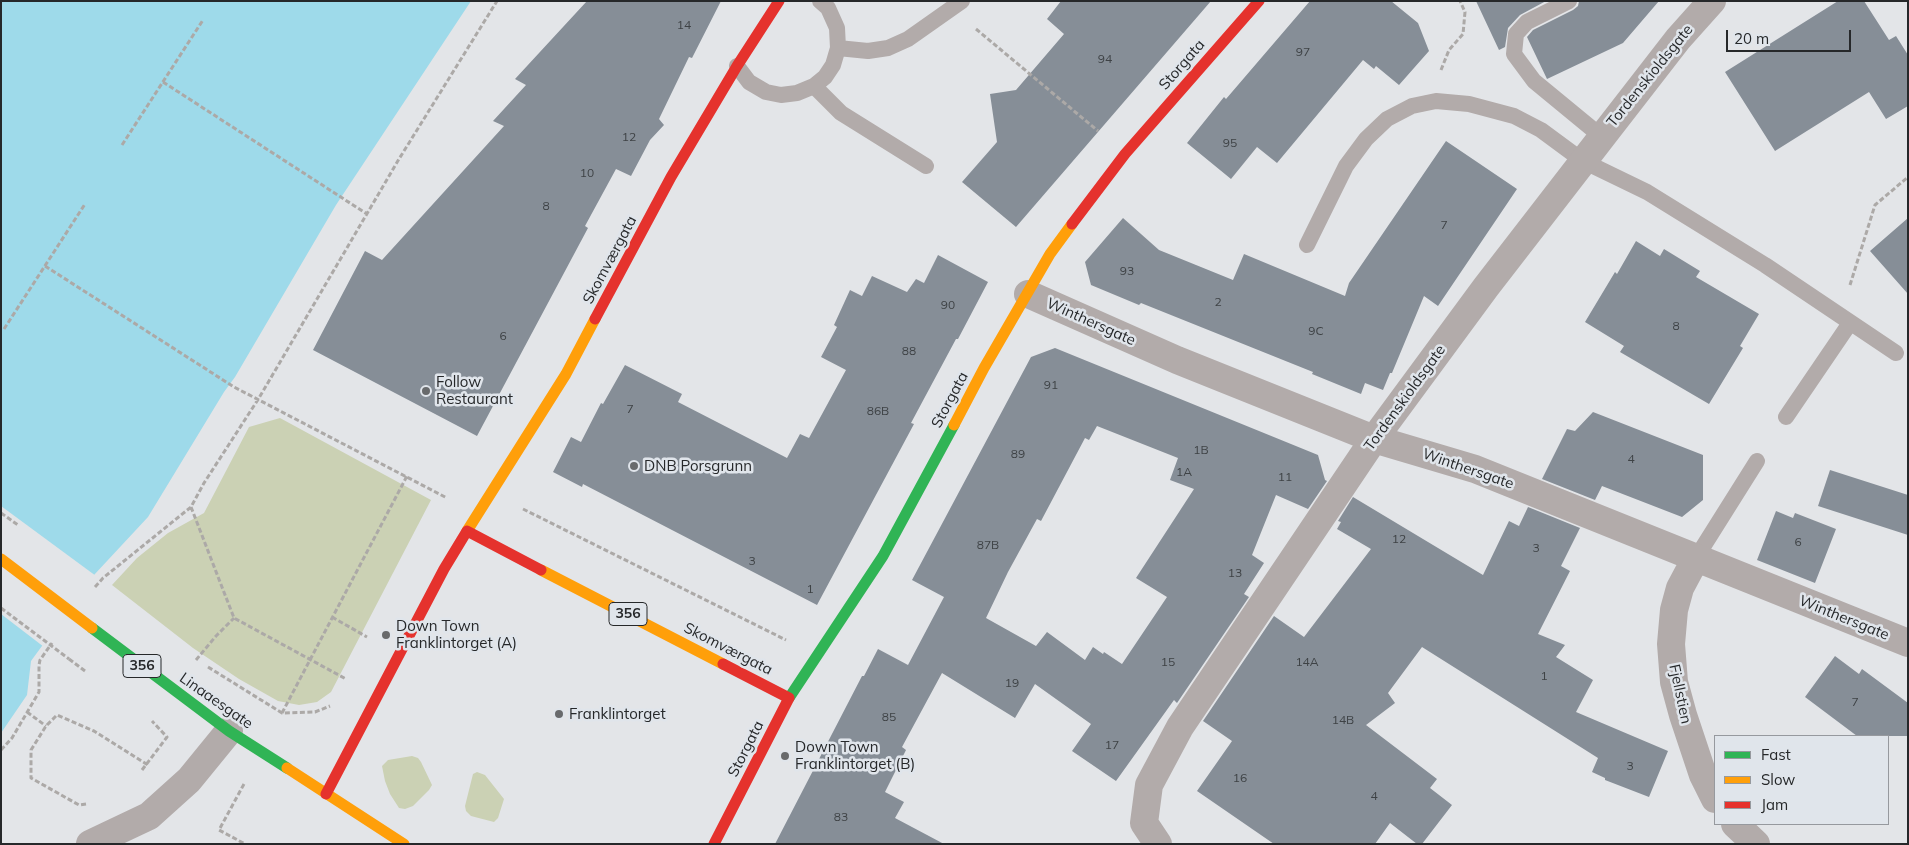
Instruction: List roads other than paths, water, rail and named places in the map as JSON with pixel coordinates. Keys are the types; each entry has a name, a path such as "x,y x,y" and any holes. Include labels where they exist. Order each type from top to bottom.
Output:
{"street":[{"name":"Skomværgata","path":"326,794 444,569 566,374 671,177 737,66 779,1"},
{"name":"Storgata","path":"714,844 789,698 819,656 883,556 984,368 1050,254 1125,154 1259,1"},
{"name":"Tordenskioldsgate","path":"1151,833 1148,785 1180,727 1374,439 1486,287 1583,161 1678,39 1712,1"},
{"name":"Winthersgate","path":"1028,294 1177,360 1374,439 1475,469 1908,643"},
{"name":"Skomværgata","path":"467,531 789,698"},
{"name":"Fjellstien","path":"1696,558 1680,588 1674,610 1671,644 1674,682 1683,715 1703,775 1714,798"},
{"name":"Linaaesgate","path":"1,559 228,731 326,794"},
{"path":"90,844 149,816 189,780 228,731"},
{"name":"356","path":"326,794 404,844"},
{"path":"1736,825 1756,844"}],"lane":[{"path":"737,66 749,82 766,92 781,95 797,94 814,86 825,77 833,65 838,48 837,28 828,8 820,1"},
{"path":"838,48 868,51 888,48 908,39 962,1"},
{"path":"1569,1 1527,22 1516,34 1514,54 1534,81 1602,137"},
{"path":"814,86 841,113 926,166"},
{"path":"1307,245 1346,166 1366,139 1387,119 1412,106 1436,101 1469,104 1514,116 1541,130 1583,161 1655,197 1765,265 1896,353"},
{"path":"1786,417 1845,319"},
{"path":"1696,558 1757,461"}],"water":[{"path":"1,1 471,1 336,205 235,377 148,517 94,575 31,661 27,695 1,733"}],"place":[{"name":"Follow Restaurant","path":"426,391"},
{"name":"DNB Porsgrunn","path":"634,466"},
{"name":"Down Town Franklintorget (A)","path":"386,635"},
{"name":"Franklintorget","path":"559,714"},
{"name":"Down Town Franklintorget (B)","path":"785,756"}]}
